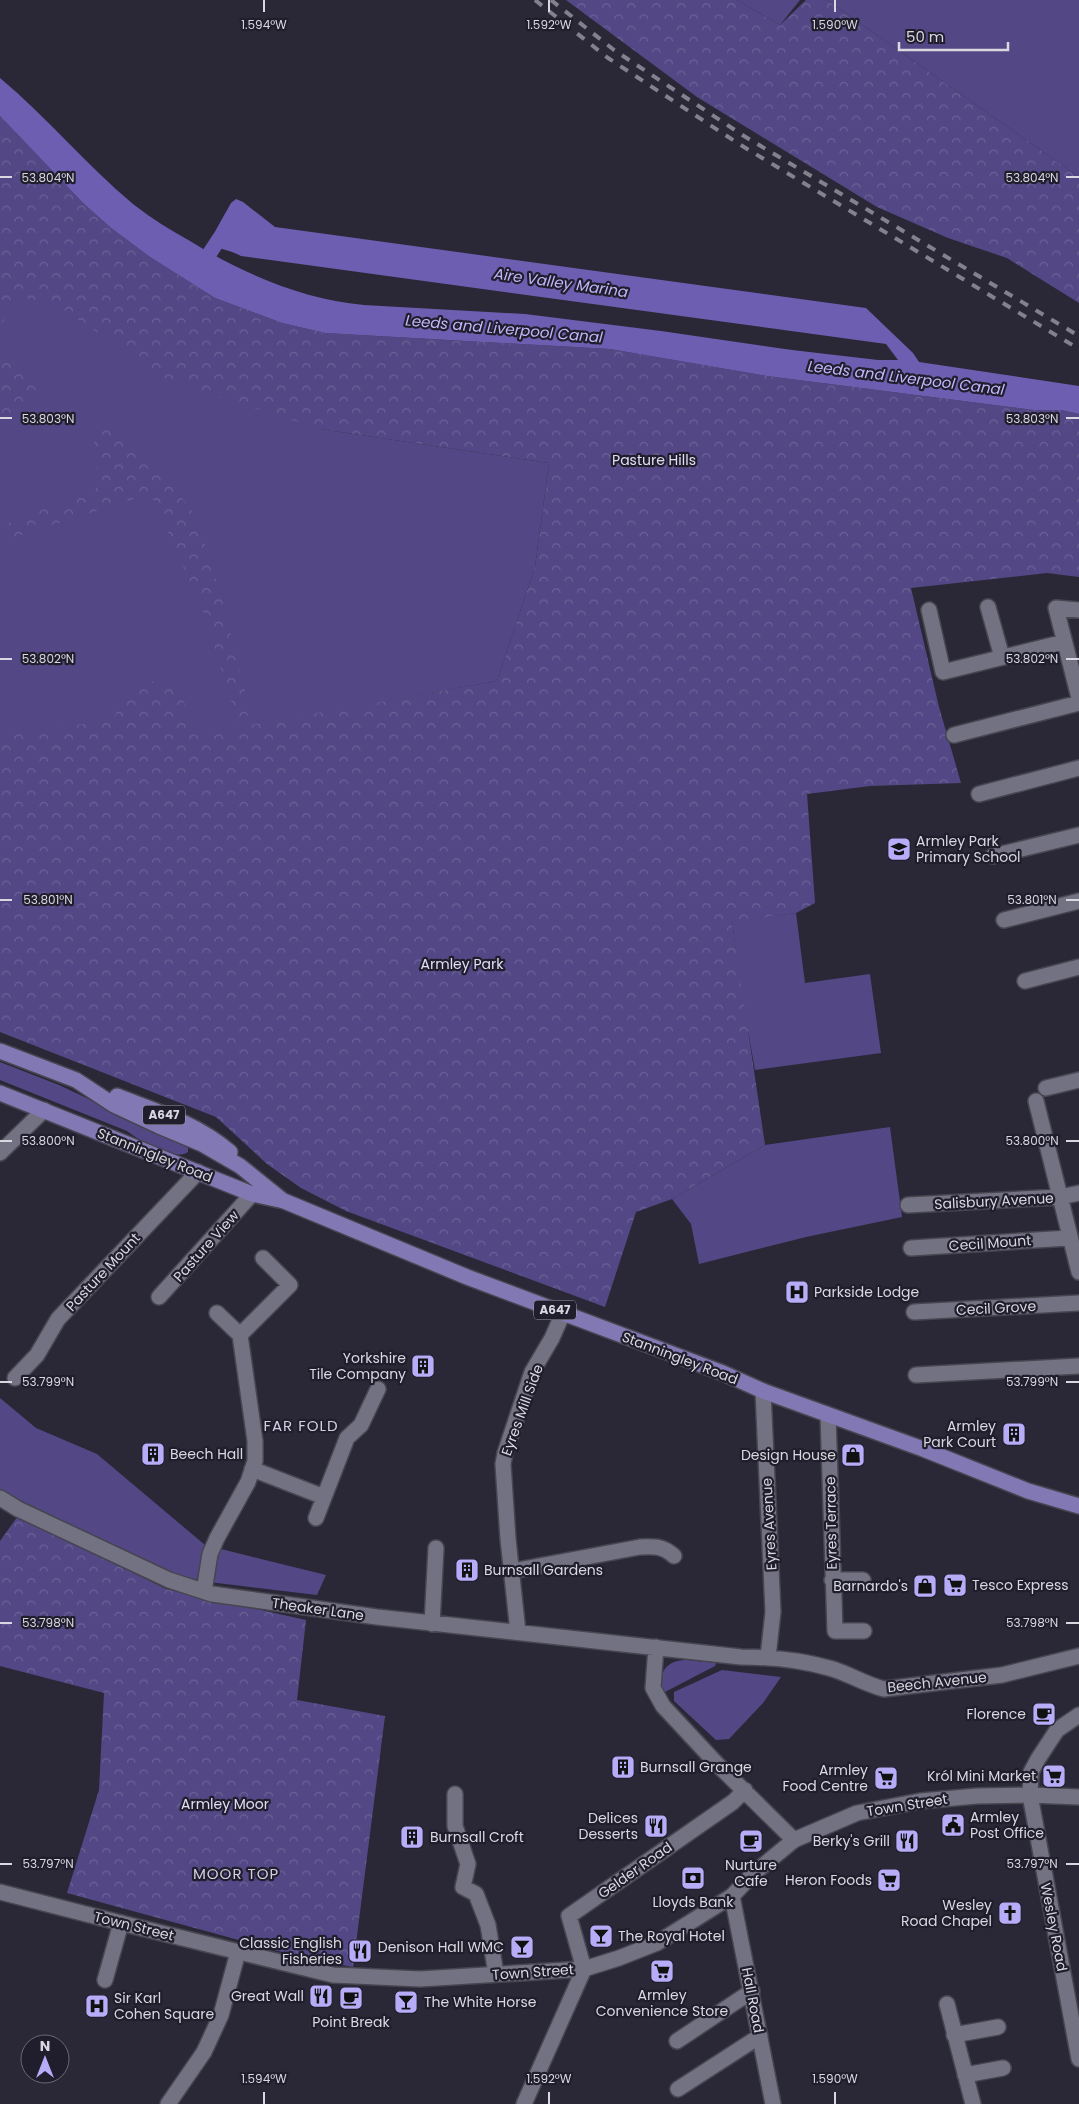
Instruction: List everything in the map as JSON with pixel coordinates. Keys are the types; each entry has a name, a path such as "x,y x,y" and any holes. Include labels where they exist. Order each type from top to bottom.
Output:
{"main road":[{"name":"Stanningley Road","path":"0,1051 76,1080 114,1105 202,1144 240,1166 284,1201"},
{"name":"Stanningley Road","path":"0,1093 252,1194 284,1201 467,1276 723,1373 763,1391 923,1449 1028,1491 1079,1506"}],"street":[{"path":"988,607 1002,657"},
{"path":"1079,610 1056,608 1079,698"},
{"path":"929,610 943,672 1064,642"},
{"path":"954,735 1079,703"},
{"path":"979,794 1079,768"},
{"path":"993,856 1079,835"},
{"path":"1004,920 1079,901"},
{"path":"1025,981 1079,967"},
{"path":"1046,1088 1079,1080"},
{"path":"1036,1101 1079,1272"},
{"path":"0,1152 44,1110"},
{"name":"Pasture Mount","path":"14,1378 37,1355 58,1319 198,1172"},
{"name":"Salisbury Avenue","path":"908,1206 1060,1197 1079,1193"},
{"name":"Pasture View","path":"159,1297 252,1194"},
{"name":"Cecil Mount","path":"911,1248 1070,1238"},
{"path":"240,1335 290,1285 263,1258"},
{"name":"Cecil Grove","path":"914,1312 1079,1303"},
{"path":"204,1591 210,1554 248,1482 255,1460 255,1441 240,1335 217,1313"},
{"name":"Eyres Mill Side","path":"518,1632 503,1475 505,1453 532,1372 552,1338 563,1313"},
{"path":"916,1375 1079,1366"},
{"path":"316,1518 347,1438 361,1425 378,1389"},
{"name":"Eyres Avenue","path":"763,1391 773,1612 768,1657"},
{"name":"Eyres Terrace","path":"828,1414 835,1631 864,1631"},
{"path":"252,1469 324,1497"},
{"name":"Theaker Lane","path":"0,1498 18,1509 169,1580 204,1591 280,1604 432,1624 741,1657 768,1657"},
{"path":"512,1571 640,1547 655,1546 666,1549 674,1556"},
{"path":"432,1624 436,1548"},
{"path":"832,1580 863,1580"},
{"path":"656,1647 654,1688 663,1706 794,1840"},
{"name":"Beech Avenue","path":"768,1657 831,1668 866,1684 884,1689 1002,1675 1079,1656"},
{"name":"Wesley Road","path":"1079,1715 1057,1730 1030,1772 1030,1795 1079,2059"},
{"name":"Gelder Road","path":"584,1969 569,1916 733,1802 745,1790"},
{"path":"455,1794 455,1826 468,1864 464,1887 476,1894 488,1925 496,1974"},
{"name":"Town Street","path":"0,1892 333,1975 420,1979 584,1969 657,1943 732,1896 753,1874 794,1840 857,1813 920,1801 977,1796 1030,1795 1079,1797"},
{"name":"Hall Road","path":"732,1896 773,2104"},
{"path":"105,1980 120,1923"},
{"path":"168,2104 204,2052 221,2015 238,1952"},
{"path":"524,2104 584,1969"},
{"path":"676,2041 752,1991"},
{"path":"947,2004 973,2104"},
{"path":"954,2035 998,2027"},
{"path":"678,2089 760,2036"},
{"path":"965,2075 1002,2068"}],"green space":[{"path":"566,0 737,0 780,25 806,0 827,0 1079,177 1079,303 1007,258 948,238 877,207 697,97"},
{"path":"737,0 800,0 780,25"},
{"path":"827,0 1079,0 1079,177"},
{"name":"Armley Park","path":"0,116 83,203 111,228 150,257 215,298 282,323 325,333 610,349 767,376 1034,410 1061,410 1079,414 1079,577 1047,573 911,588 939,707 961,783 870,786 807,794 815,903 796,913 732,922 765,1145 672,1199 636,1212 605,1307 346,1211 301,1188 267,1164 216,1117 0,1032 0,737 114,719 123,695 151,681 180,689 194,735 497,681 535,567 549,463 320,429 169,381 54,303 19,297 6,307 2,329 0,328"},
{"path":"0,270 320,429 549,463 535,567 497,681 234,729 0,768"},
{"path":"0,346 45,385 0,423"},
{"path":"107,423 143,449 196,516 223,603 251,715 236,717 205,616 154,500 140,497 0,542 0,526 96,489 98,460 93,438"},
{"path":"796,913 805,983 870,974 881,1053 755,1070 741,991 732,921"},
{"path":"0,1062 59,1085 188,1146 188,1152 174,1154 156,1149 127,1131 0,1080"},
{"path":"890,1127 902,1217 806,1237 699,1264 691,1224 672,1199 765,1145"},
{"path":"0,1398 36,1428 97,1454 205,1545 326,1575 317,1595 209,1582 176,1575 126,1554 0,1489"},
{"name":"Armley Moor","path":"18,1516 166,1589 306,1620 297,1700 385,1716 353,1967 304,1958 67,1893 99,1790 104,1693 0,1666 0,1541"},
{"path":"687,1660 716,1663 715,1666 663,1693 661,1679 665,1669 674,1662"},
{"path":"722,1670 781,1677 763,1703 729,1739 716,1740 674,1701 674,1692"}],"water":[{"name":"Leeds and Liverpool Canal","path":"0,78 133,204 175,233 210,253 252,274 295,291 341,302 364,305 525,314 792,350 878,360 898,360 886,344 241,256 208,244 231,203 236,199 243,202 275,227 866,308 913,353 919,362 1079,386 1079,414 1061,410 1034,410 767,376 610,349 325,333 282,323 215,298 150,257 111,228 83,203 0,116"}],"waterway":[{"name":"Aire Valley Marina","path":"200,268 219,239 230,234"}],"railway":[{"path":"535,0 608,58 739,144 1079,349"},
{"path":"551,0 614,50 744,136 1079,336"}],"place":[{"name":"Armley Park Primary School","path":"899,849"},
{"name":"Parkside Lodge","path":"797,1292"},
{"name":"Yorkshire Tile Company","path":"423,1366"},
{"name":"Armley Park Court","path":"1014,1434"},
{"name":"Beech Hall","path":"153,1454"},
{"name":"Design House","path":"853,1455"},
{"name":"Burnsall Gardens","path":"467,1570"},
{"name":"Tesco Express","path":"955,1585"},
{"name":"Barnardo's","path":"925,1586"},
{"name":"Florence","path":"1044,1714"},
{"name":"Burnsall Grange","path":"623,1767"},
{"name":"Król Mini Market","path":"1054,1776"},
{"name":"Armley Food Centre","path":"886,1778"},
{"name":"Armley Post Office","path":"953,1825"},
{"name":"Delices Desserts","path":"656,1826"},
{"name":"Burnsall Croft","path":"412,1837"},
{"name":"Nurture Cafe","path":"751,1841"},
{"name":"Berky's Grill","path":"907,1841"},
{"name":"Lloyds Bank","path":"693,1878"},
{"name":"Heron Foods","path":"889,1880"},
{"name":"Wesley Road Chapel","path":"1010,1913"},
{"name":"The Royal Hotel","path":"601,1936"},
{"name":"Denison Hall WMC","path":"522,1947"},
{"name":"Classic English Fisheries","path":"360,1951"},
{"name":"Armley Convenience Store","path":"662,1971"},
{"name":"Great Wall","path":"321,1996"},
{"name":"Point Break","path":"351,1998"},
{"name":"The White Horse","path":"406,2002"},
{"name":"Sir Karl Cohen Square","path":"97,2006"}],"district":[{"name":"FAR FOLD","path":"301,1426"},
{"name":"MOOR TOP","path":"236,1874"}],"park label":[{"name":"Pasture Hills","path":"654,460"}]}
